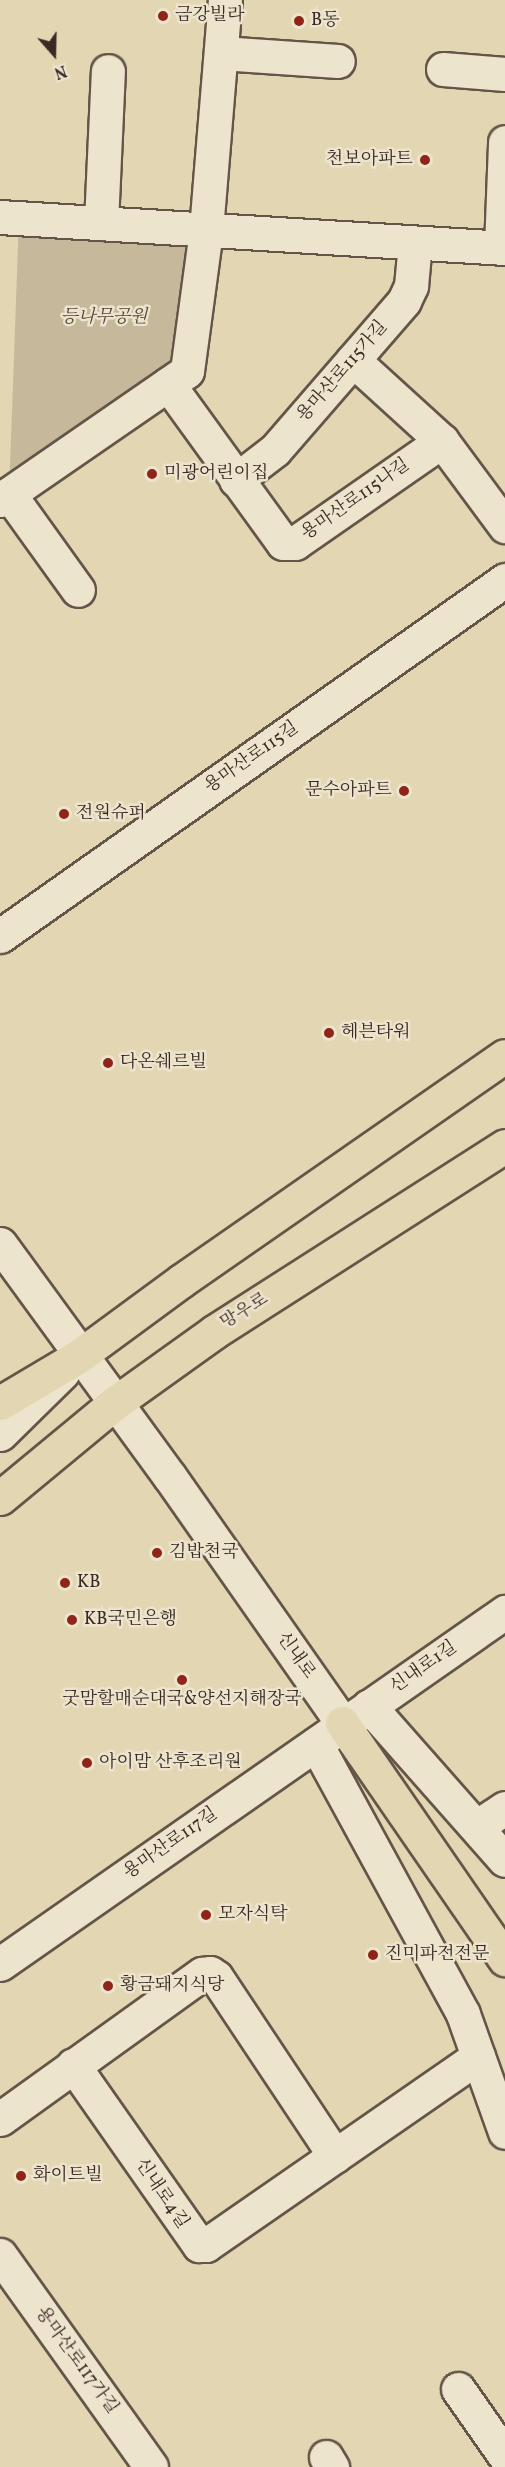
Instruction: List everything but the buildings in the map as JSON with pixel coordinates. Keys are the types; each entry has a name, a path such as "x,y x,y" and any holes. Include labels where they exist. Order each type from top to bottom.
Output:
{"main road":[{"path":"0,1403 79,1356 181,1281 505,1056"},
{"name":"망우로","path":"0,1498 115,1403 214,1332 505,1146"},
{"name":"신내로","path":"356,1715 505,1959"}],"street":[{"path":"78,590 4,497 187,371 206,230 225,0"},
{"path":"221,53 338,61"},
{"path":"443,69 505,74"},
{"path":"101,223 108,71"},
{"path":"0,217 503,248 505,142"},
{"name":"용마산로115가길","path":"236,480 275,450 404,301 411,286 415,243"},
{"path":"353,360 442,441 505,526"},
{"name":"용마산로115나길","path":"168,384 279,540 289,544 442,441"},
{"name":"용마산로115길","path":"0,936 505,580"},
{"name":"신내로","path":"0,1244 79,1356 356,1715"},
{"path":"0,1434 79,1356"},
{"name":"신내로1길","path":"356,1715 505,1612"},
{"path":"356,1715 478,1826 505,1860"},
{"name":"용마산로117길","path":"0,1964 356,1715"},
{"path":"316,1743 463,2014 505,2081"},
{"path":"478,1826 505,1808"},
{"path":"0,2119 202,1974 210,1973 216,1977 335,2156"},
{"path":"463,2014 505,2132"},
{"name":"신내로4길","path":"73,2065 199,2245 206,2245 478,2056"},
{"name":"용마산로117가길","path":"0,2255 151,2467"},
{"path":"458,2388 505,2456"}],"green space":[{"name":"등나무공원","path":"19,218 206,230 187,371 9,494"}],"place":[{"name":"금강빌라","path":"163,16"},
{"name":"B동","path":"299,21"},
{"name":"천보아파트","path":"425,160"},
{"name":"미광어린이집","path":"152,474"},
{"name":"문수아파트","path":"404,791"},
{"name":"전원슈퍼","path":"64,814"},
{"name":"헤븐타워","path":"329,1033"},
{"name":"다온쉐르빌","path":"108,1063"},
{"name":"김밥천국","path":"157,1553"},
{"name":"KB","path":"65,1583"},
{"name":"KB국민은행","path":"72,1620"},
{"name":"굿맘할매순대국&양선지해장국","path":"182,1680"},
{"name":"아이맘 산후조리원","path":"87,1763"},
{"name":"모자식탁","path":"206,1915"},
{"name":"진미파전전문","path":"373,1955"},
{"name":"황금돼지식당","path":"108,1986"},
{"name":"화이트빌","path":"21,2176"}]}
